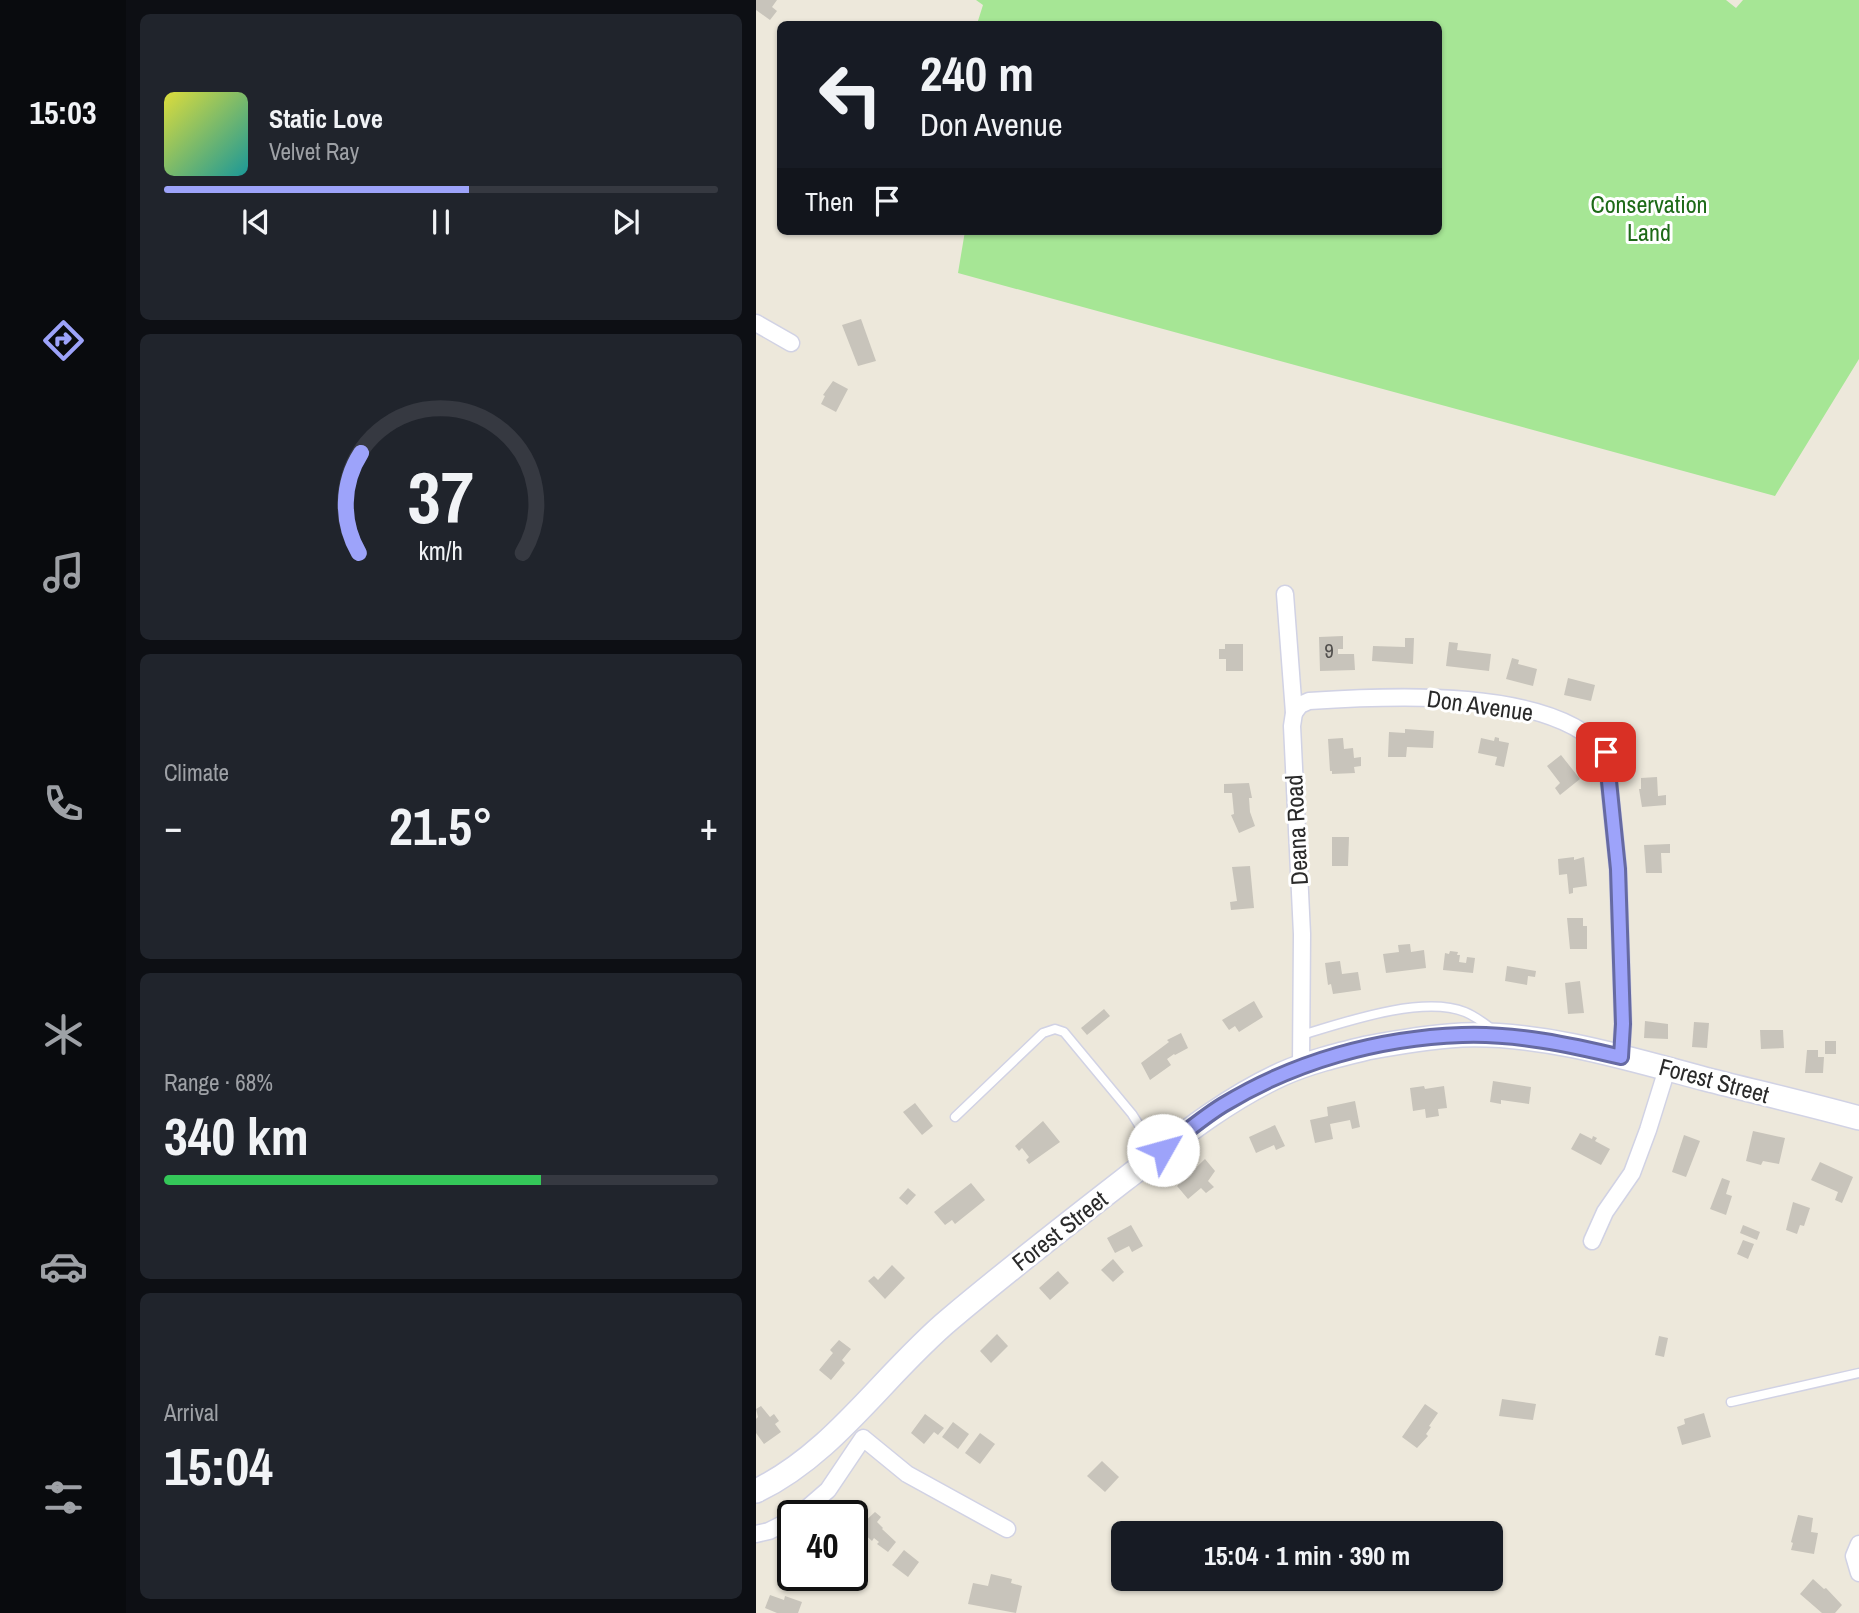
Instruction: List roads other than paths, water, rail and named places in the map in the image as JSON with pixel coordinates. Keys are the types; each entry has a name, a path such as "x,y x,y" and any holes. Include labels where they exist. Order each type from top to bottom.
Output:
{"street":[{"path":"756,323 791,343"},
{"name":"Deana Road","path":"1285,594 1294,713 1292,726 1302,934 1301,1066"},
{"name":"Don Avenue","path":"1294,713 1300,705 1309,701 1419,697 1466,699 1521,708 1576,727 1595,738 1606,752 1618,869 1623,1024 1621,1057"},
{"name":"Forest Street","path":"756,1491 795,1467 844,1424 929,1336 1157,1154 1223,1105 1301,1066 1394,1043 1465,1035 1503,1037 1552,1042 1621,1057 1859,1118"},
{"path":"1592,1241 1605,1212 1632,1173 1667,1069"},
{"path":"844,1424 907,1474 1007,1529"},
{"path":"816,1500 828,1490 863,1438"},
{"path":"756,1534 777,1527"},
{"path":"1859,1544 1854,1556 1859,1573"}],"lane":[{"path":"1302,1035 1394,1011 1429,1006 1465,1012 1503,1037"},
{"path":"955,1117 1043,1033 1055,1030 1064,1032 1100,1074 1132,1114 1157,1154"},
{"path":"1731,1402 1859,1373"}],"park label":[{"name":"Conservation Land","path":"1649,219"}]}
